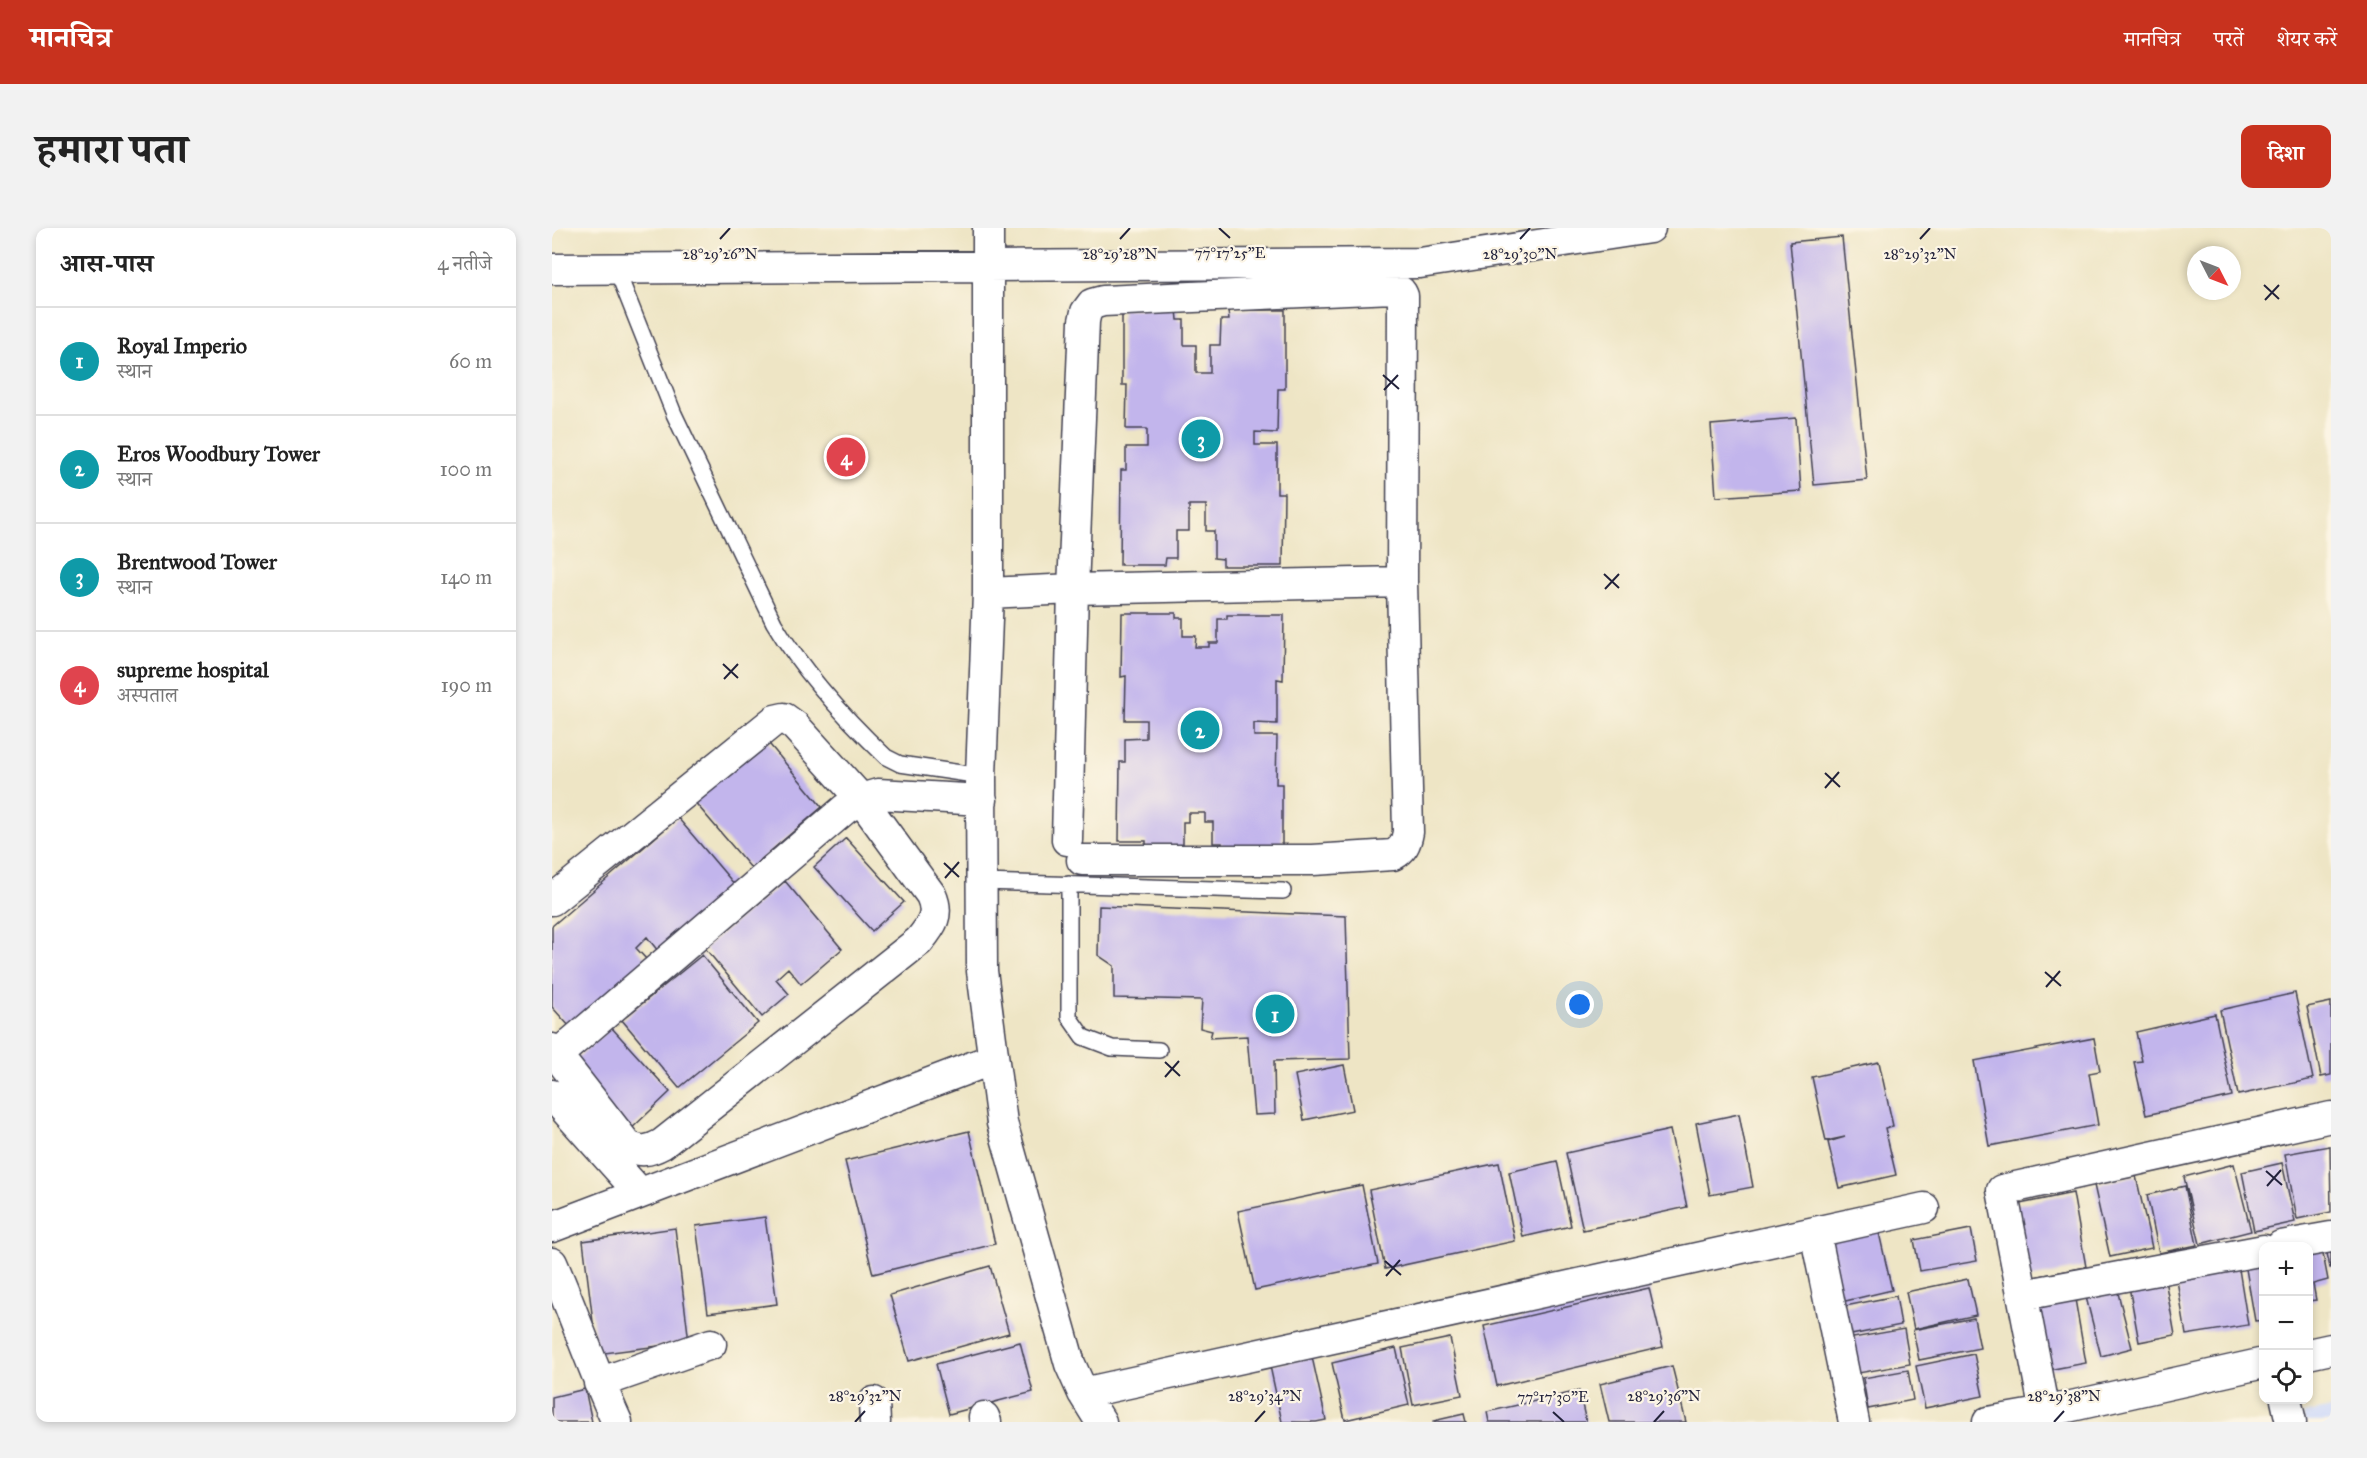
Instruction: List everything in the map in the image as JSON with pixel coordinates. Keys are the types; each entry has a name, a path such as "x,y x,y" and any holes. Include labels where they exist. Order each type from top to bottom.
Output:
{"street":[{"path":"988,228 988,593 981,788 982,971 1002,1124 1071,1364 1083,1393 1101,1422"},
{"path":"552,268 1408,263 1476,241 1650,228"},
{"path":"1393,288 1401,292 1403,296 1401,582 1408,832 1406,843 1400,851 1393,855 1313,860 1073,862 1073,589 1084,321 1086,312 1092,304 1103,301 1393,288"},
{"path":"988,593 1401,582"},
{"path":"552,900 775,720 784,718 795,726 861,799 931,895 936,906 934,922 919,941 663,1144 650,1151 636,1150 627,1145 555,1052 845,808 861,799 878,794 981,788"},
{"path":"552,1227 993,1059"},
{"path":"552,1095 640,1193"},
{"path":"2045,1412 2002,1190 2331,1117"},
{"path":"1083,1393 1923,1208"},
{"path":"1815,1232 1854,1422"},
{"path":"2303,1242 2331,1237"},
{"path":"2023,1295 2259,1251"},
{"path":"555,1276 617,1422"},
{"path":"599,1383 711,1344"},
{"path":"2313,1353 2331,1349"},
{"path":"1988,1422 2045,1412 2259,1364"},
{"path":"2287,1404 2291,1422"}],"lane":[{"path":"616,268 674,414 786,644 809,674 886,756 900,764 981,788"},
{"path":"1073,862 1069,1017 1083,1037 1112,1048 1159,1050"},
{"path":"982,882 1073,862 1283,891"}],"shaded area":[{"path":"2331,1408 2331,1422 2304,1422 2303,1414"}],"building":[{"path":"1842,237 1867,480 1814,485 1790,242"},
{"path":"1122,309 1177,309 1178,320 1184,320 1184,345 1196,345 1196,373 1210,373 1210,345 1220,345 1221,320 1229,320 1228,310 1285,310 1285,389 1278,389 1277,433 1255,432 1255,445 1277,445 1277,493 1284,493 1283,566 1223,566 1223,559 1214,558 1214,531 1206,531 1206,505 1189,505 1189,531 1176,531 1176,558 1166,558 1165,565 1120,565 1121,470 1126,470 1126,447 1147,447 1147,429 1126,429 1127,385 1122,385"},
{"path":"1796,418 1801,491 1716,497 1711,425"},
{"path":"1122,613 1176,613 1176,618 1183,618 1183,636 1196,636 1195,647 1209,647 1209,643 1218,643 1218,619 1227,619 1227,615 1284,615 1283,680 1277,679 1277,724 1254,723 1254,736 1277,736 1276,784 1282,784 1282,846 1222,850 1222,843 1213,843 1213,822 1205,822 1205,813 1188,813 1188,822 1183,822 1183,849 1146,850 1146,841 1119,841 1120,762 1125,762 1125,739 1146,738 1146,720 1125,720 1126,676 1121,677"},
{"path":"765,739 822,807 751,868 693,800"},
{"path":"678,818 735,885 658,951 647,937 636,948 647,960 570,1027 552,1007 552,926"},
{"path":"846,838 904,902 872,931 814,867"},
{"path":"785,881 842,949 801,984 788,968 776,979 789,994 762,1017 705,948"},
{"path":"1099,906 1346,916 1350,1059 1274,1061 1275,1114 1254,1115 1247,1036 1210,1038 1212,1031 1200,1028 1202,1000 1114,998 1114,966 1098,955"},
{"path":"702,955 758,1023 679,1088 622,1020"},
{"path":"2295,993 2313,1079 2238,1095 2220,1010"},
{"path":"2331,1002 2331,1075 2321,1077 2307,1007"},
{"path":"2215,1014 2232,1096 2146,1115 2134,1062 2142,1061 2136,1032"},
{"path":"611,1027 670,1092 628,1132 568,1067"},
{"path":"2094,1038 2100,1071 2089,1073 2098,1125 1989,1146 1974,1061"},
{"path":"1879,1062 1893,1126 1885,1128 1896,1175 1839,1188 1828,1142 1845,1137 1826,1141 1812,1077"},
{"path":"1344,1065 1353,1110 1304,1120 1295,1075"},
{"path":"1739,1114 1753,1187 1710,1195 1696,1123"},
{"path":"1670,1130 1687,1207 1583,1230 1566,1153"},
{"path":"969,1131 995,1244 873,1274 845,1161"},
{"path":"2330,1146 2331,1212 2297,1219 2285,1154"},
{"path":"1557,1161 1571,1226 1523,1237 1509,1172"},
{"path":"1499,1163 1515,1241 1385,1269 1369,1190"},
{"path":"2282,1163 2295,1222 2254,1231 2242,1172"},
{"path":"2234,1164 2251,1231 2200,1244 2184,1177"},
{"path":"2136,1176 2152,1248 2110,1257 2094,1185"},
{"path":"1362,1185 1378,1264 1255,1290 1238,1211"},
{"path":"2185,1186 2197,1245 2159,1253 2147,1195"},
{"path":"2073,1193 2086,1267 2029,1278 2015,1205"},
{"path":"765,1217 777,1304 708,1313 696,1226"},
{"path":"1877,1224 1892,1290 1837,1303 1821,1237"},
{"path":"675,1228 689,1342 597,1354 583,1241"},
{"path":"1971,1229 1977,1261 1920,1271 1914,1240"},
{"path":"2331,1242 2331,1268 2330,1268 2325,1243"},
{"path":"2322,1249 2328,1280 2313,1284 2313,1250"},
{"path":"2259,1261 2259,1321 2255,1321 2245,1263"},
{"path":"2238,1263 2248,1325 2186,1335 2176,1274"},
{"path":"990,1266 1009,1333 909,1361 890,1295"},
{"path":"2164,1274 2175,1335 2139,1342 2128,1281"},
{"path":"1968,1279 1976,1315 1914,1329 1906,1292"},
{"path":"2313,1284 2316,1300 2313,1300"},
{"path":"1649,1288 1663,1347 1497,1386 1484,1326"},
{"path":"2117,1289 2132,1348 2101,1356 2086,1297"},
{"path":"1896,1296 1901,1325 1846,1336 1840,1307"},
{"path":"2075,1299 2086,1363 2048,1370 2037,1306"},
{"path":"1974,1318 1980,1348 1919,1360 1913,1330"},
{"path":"1904,1329 1910,1364 1853,1374 1847,1339"},
{"path":"1450,1338 1462,1395 1413,1405 1402,1348"},
{"path":"1020,1342 1033,1392 949,1414 936,1364"},
{"path":"1396,1348 1409,1405 1345,1420 1332,1363"},
{"path":"1974,1354 1983,1396 1925,1408 1916,1366"},
{"path":"1312,1357 1326,1420 1282,1422 1270,1366"},
{"path":"1672,1366 1686,1422 1609,1422 1600,1384"},
{"path":"1908,1370 1913,1400 1868,1409 1863,1378"},
{"path":"585,1389 592,1422 552,1422 552,1397"},
{"path":"1579,1391 1586,1422 1489,1422 1487,1412"},
{"path":"1464,1414 1466,1422 1433,1422 1433,1421"}],"place":[{"name":"Brentwood Tower","path":"1201,439"},
{"name":"supreme hospital","path":"846,457"},
{"name":"Eros Woodbury Tower","path":"1200,730"},
{"name":"Royal Imperio","path":"1275,1014"}]}
